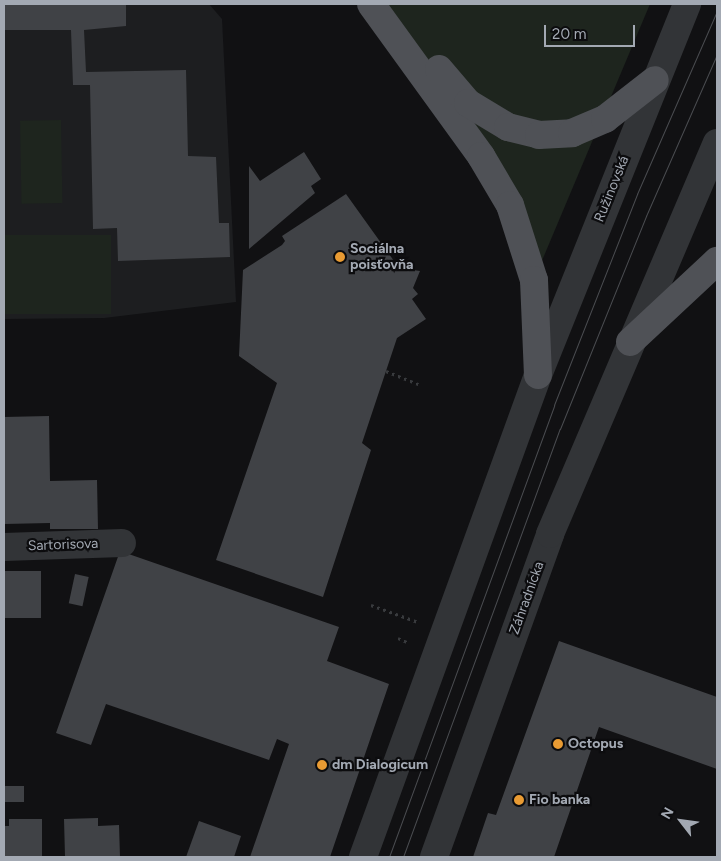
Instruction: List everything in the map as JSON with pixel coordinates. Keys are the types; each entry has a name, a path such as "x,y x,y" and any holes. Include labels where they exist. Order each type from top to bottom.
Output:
{"main road":[{"path":"371,4 481,156 510,205 534,280 538,375"},
{"path":"389,4 468,103 522,132 572,133 605,119 655,80"},
{"path":"630,342 717,261"}],"street":[{"name":"Ružinovská","path":"538,375 687,4"},
{"path":"630,342 717,144"},
{"name":"Záhradnícka","path":"434,857 550,534 630,342"},
{"path":"363,857 538,375"},
{"name":"Sartorisova","path":"4,547 122,543"}],"path":[{"path":"386,371 418,384"},
{"path":"371,605 421,623"},
{"path":"398,638 412,645"}],"shaded area":[{"path":"4,4 209,4 222,19 236,302 104,318 4,319"},
{"path":"381,4 650,4 541,263"},
{"path":"61,120 62,203 21,204 20,121"},
{"path":"4,235 111,235 111,314 4,314"}],"building":[{"path":"4,4 126,4 126,26 84,30 86,72 186,70 188,156 216,157 219,223 229,223 230,257 118,261 117,228 93,229 90,85 73,85 71,30 4,30"},
{"path":"304,152 321,179 311,186 315,193 249,249 249,166 260,181"},
{"path":"346,194 399,268 420,271 413,288 418,294 412,299 426,319 397,338 362,443 371,450 323,597 216,560 277,383 239,356 243,270 282,245 285,241 282,236"},
{"path":"49,416 50,481 97,480 98,529 50,529 50,523 4,524 4,417"},
{"path":"120,551 339,627 327,661 389,684 330,857 250,857 289,744 277,739 269,760 106,704 91,745 56,733"},
{"path":"4,571 41,571 41,618 4,618"},
{"path":"75,574 89,577 82,606 69,603"},
{"name":"Octopus","path":"559,641 717,697 717,769 599,727 554,857 473,857 488,813 496,815"},
{"path":"4,786 24,786 24,802 4,802"},
{"path":"98,818 98,826 119,825 120,857 65,857 64,819"},
{"path":"9,819 42,819 42,857 4,857 4,826 9,826"},
{"path":"199,821 241,836 234,857 186,857"}],"tram line":[{"path":"389,857 554,405 637,194 717,11"},
{"path":"403,857 560,429 646,216 717,54"}],"place":[{"name":"Sociálna poisťovňa","path":"340,257"},
{"name":"Octopus","path":"558,744"},
{"name":"dm Dialogicum","path":"322,765"},
{"name":"Fio banka","path":"519,800"}]}
